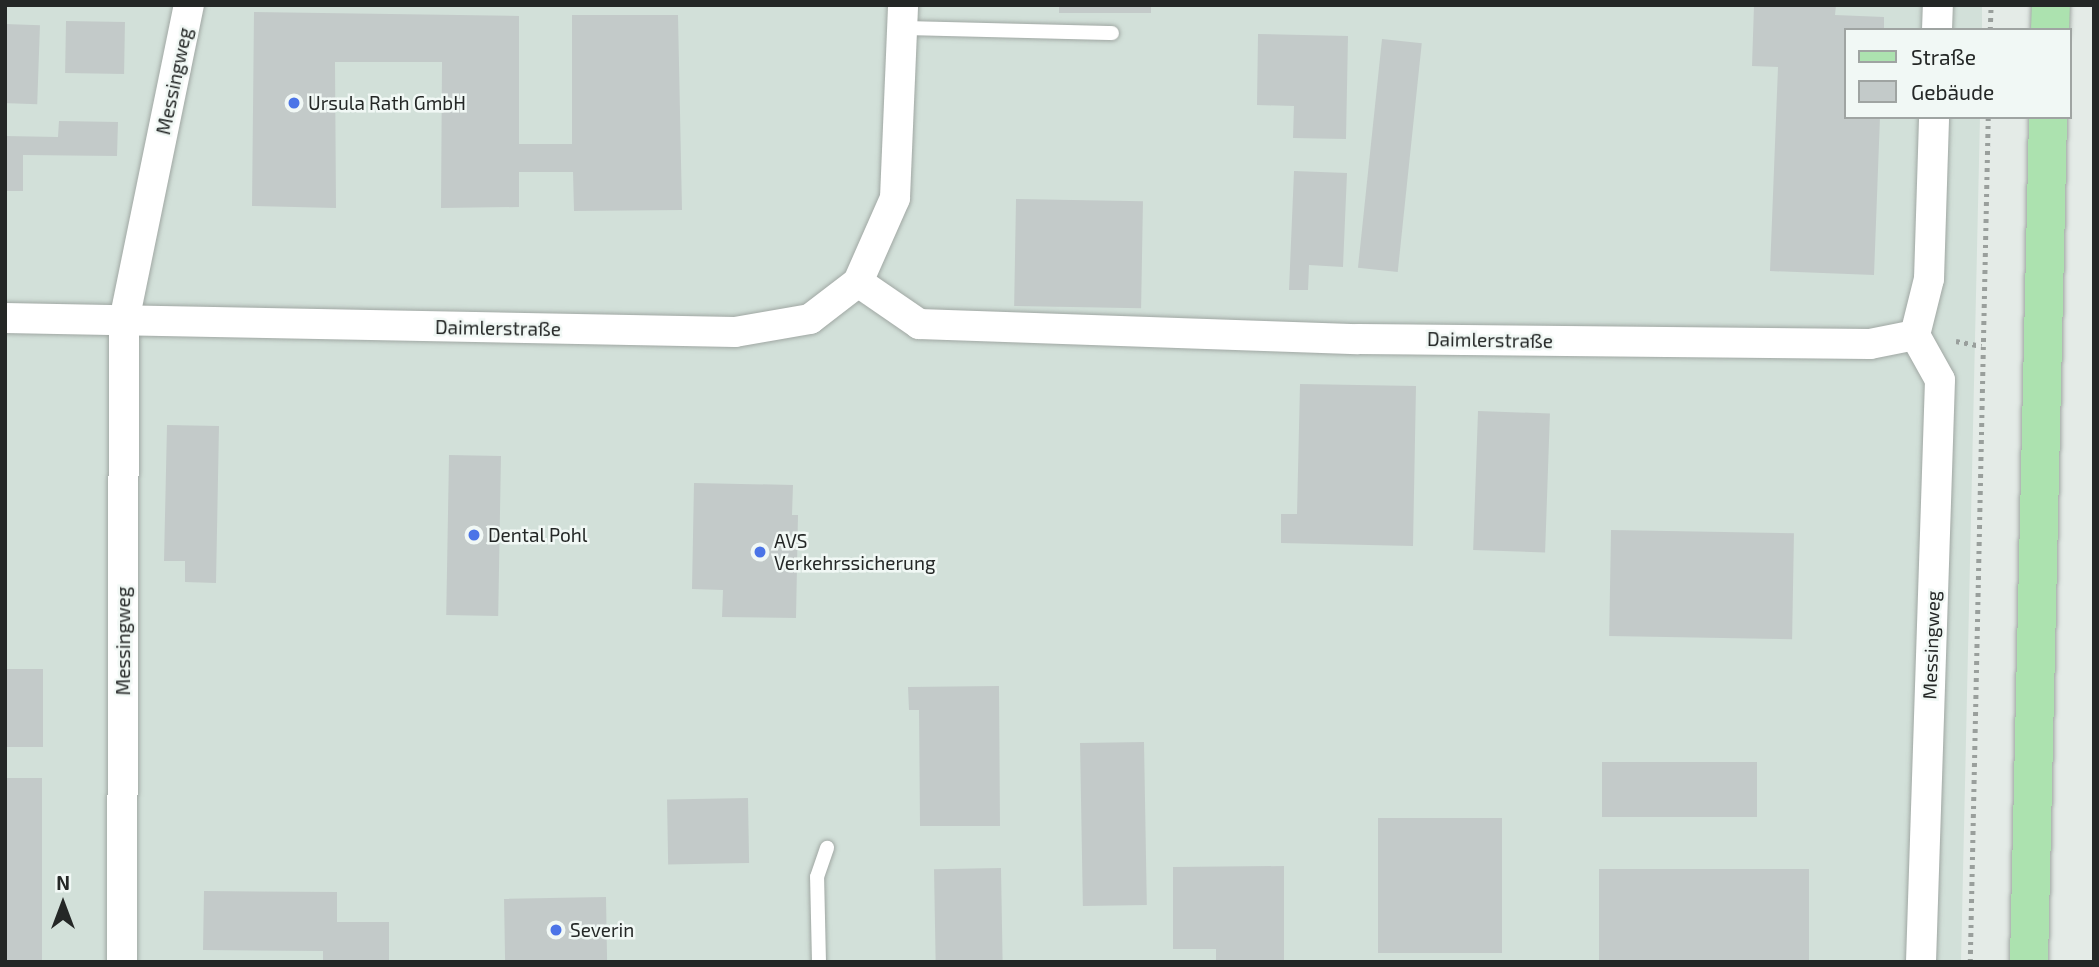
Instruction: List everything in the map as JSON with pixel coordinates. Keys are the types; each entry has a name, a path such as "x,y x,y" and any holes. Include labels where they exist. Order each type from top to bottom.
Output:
{"main road":[{"path":"2050,28 2051,5"},
{"path":"2029,962 2048,119"}],"street":[{"name":"Messingweg","path":"122,962 124,321 189,5"},
{"path":"1937,28 1938,5"},
{"name":"Daimlerstraße","path":"124,321 734,332 810,319 858,282 895,198 902,16"},
{"path":"1914,335 1929,279 1934,119"},
{"name":"Daimlerstraße","path":"858,282 919,324 1400,340 1870,344 1914,335"},
{"path":"5,318 124,321"},
{"name":"Messingweg","path":"1914,335 1940,380 1921,962"}],"lane":[{"path":"902,16 1112,33"},
{"path":"819,962 817,877 827,848"}],"path":[{"path":"1990,28 1991,5"},
{"path":"1970,962 1988,119"}],"shaded area":[{"path":"5,5 1982,5 1982,28 1843,28 1843,119 1980,119 1961,962 5,962"}],"building":[{"path":"1059,5 1151,5 1151,13 1059,13"},
{"path":"1754,5 1836,5 1835,15 1884,17 1884,28 1843,28 1843,119 1880,119 1874,275 1770,271 1778,67 1752,66"},
{"name":"Ursula Rath GmbH","path":"254,12 519,16 519,144 572,144 572,15 678,15 682,210 574,211 573,172 519,172 519,207 441,208 442,62 335,62 336,208 252,206"},
{"path":"66,21 125,22 124,74 65,73"},
{"path":"5,24 40,25 37,104 5,103"},
{"path":"1258,34 1348,36 1346,139 1293,138 1294,106 1257,105"},
{"path":"1382,39 1422,43 1398,272 1358,268"},
{"path":"59,121 118,122 117,156 23,155 23,191 5,191 5,136 58,137"},
{"path":"1294,171 1347,173 1343,267 1309,265 1308,290 1289,290"},
{"path":"1016,199 1143,201 1141,308 1014,306"},
{"path":"1300,384 1416,386 1413,546 1281,543 1281,514 1297,514"},
{"path":"1478,411 1550,414 1545,552 1473,550"},
{"path":"167,425 219,426 216,583 185,582 185,561 164,561"},
{"name":"Dental Pohl","path":"449,455 501,456 498,616 446,615"},
{"path":"694,483 793,485 792,515 798,515 796,618 722,617 723,590 692,589"},
{"path":"1611,530 1794,533 1792,639 1609,636"},
{"path":"5,669 43,669 43,747 5,747"},
{"path":"999,686 1000,826 920,826 919,710 909,710 908,687"},
{"path":"1144,742 1147,905 1083,906 1080,743"},
{"path":"1602,762 1757,762 1757,817 1602,817"},
{"path":"5,778 42,778 42,962 5,962"},
{"path":"748,798 749,863 668,864 667,799"},
{"path":"1378,818 1502,818 1502,953 1378,953"},
{"path":"1284,866 1284,962 1216,962 1216,949 1173,949 1173,867"},
{"path":"1001,868 1003,962 936,962 934,869"},
{"path":"1599,869 1809,869 1809,962 1599,962"},
{"path":"204,891 337,892 337,922 389,922 389,962 323,962 323,951 203,950"},
{"name":"Severin","path":"606,897 607,962 505,962 504,899"}],"place":[{"name":"Ursula Rath GmbH","path":"294,103"},
{"name":"Dental Pohl","path":"474,535"},
{"name":"AVS Verkehrssicherung","path":"760,552"},
{"name":"Severin","path":"556,930"}]}
